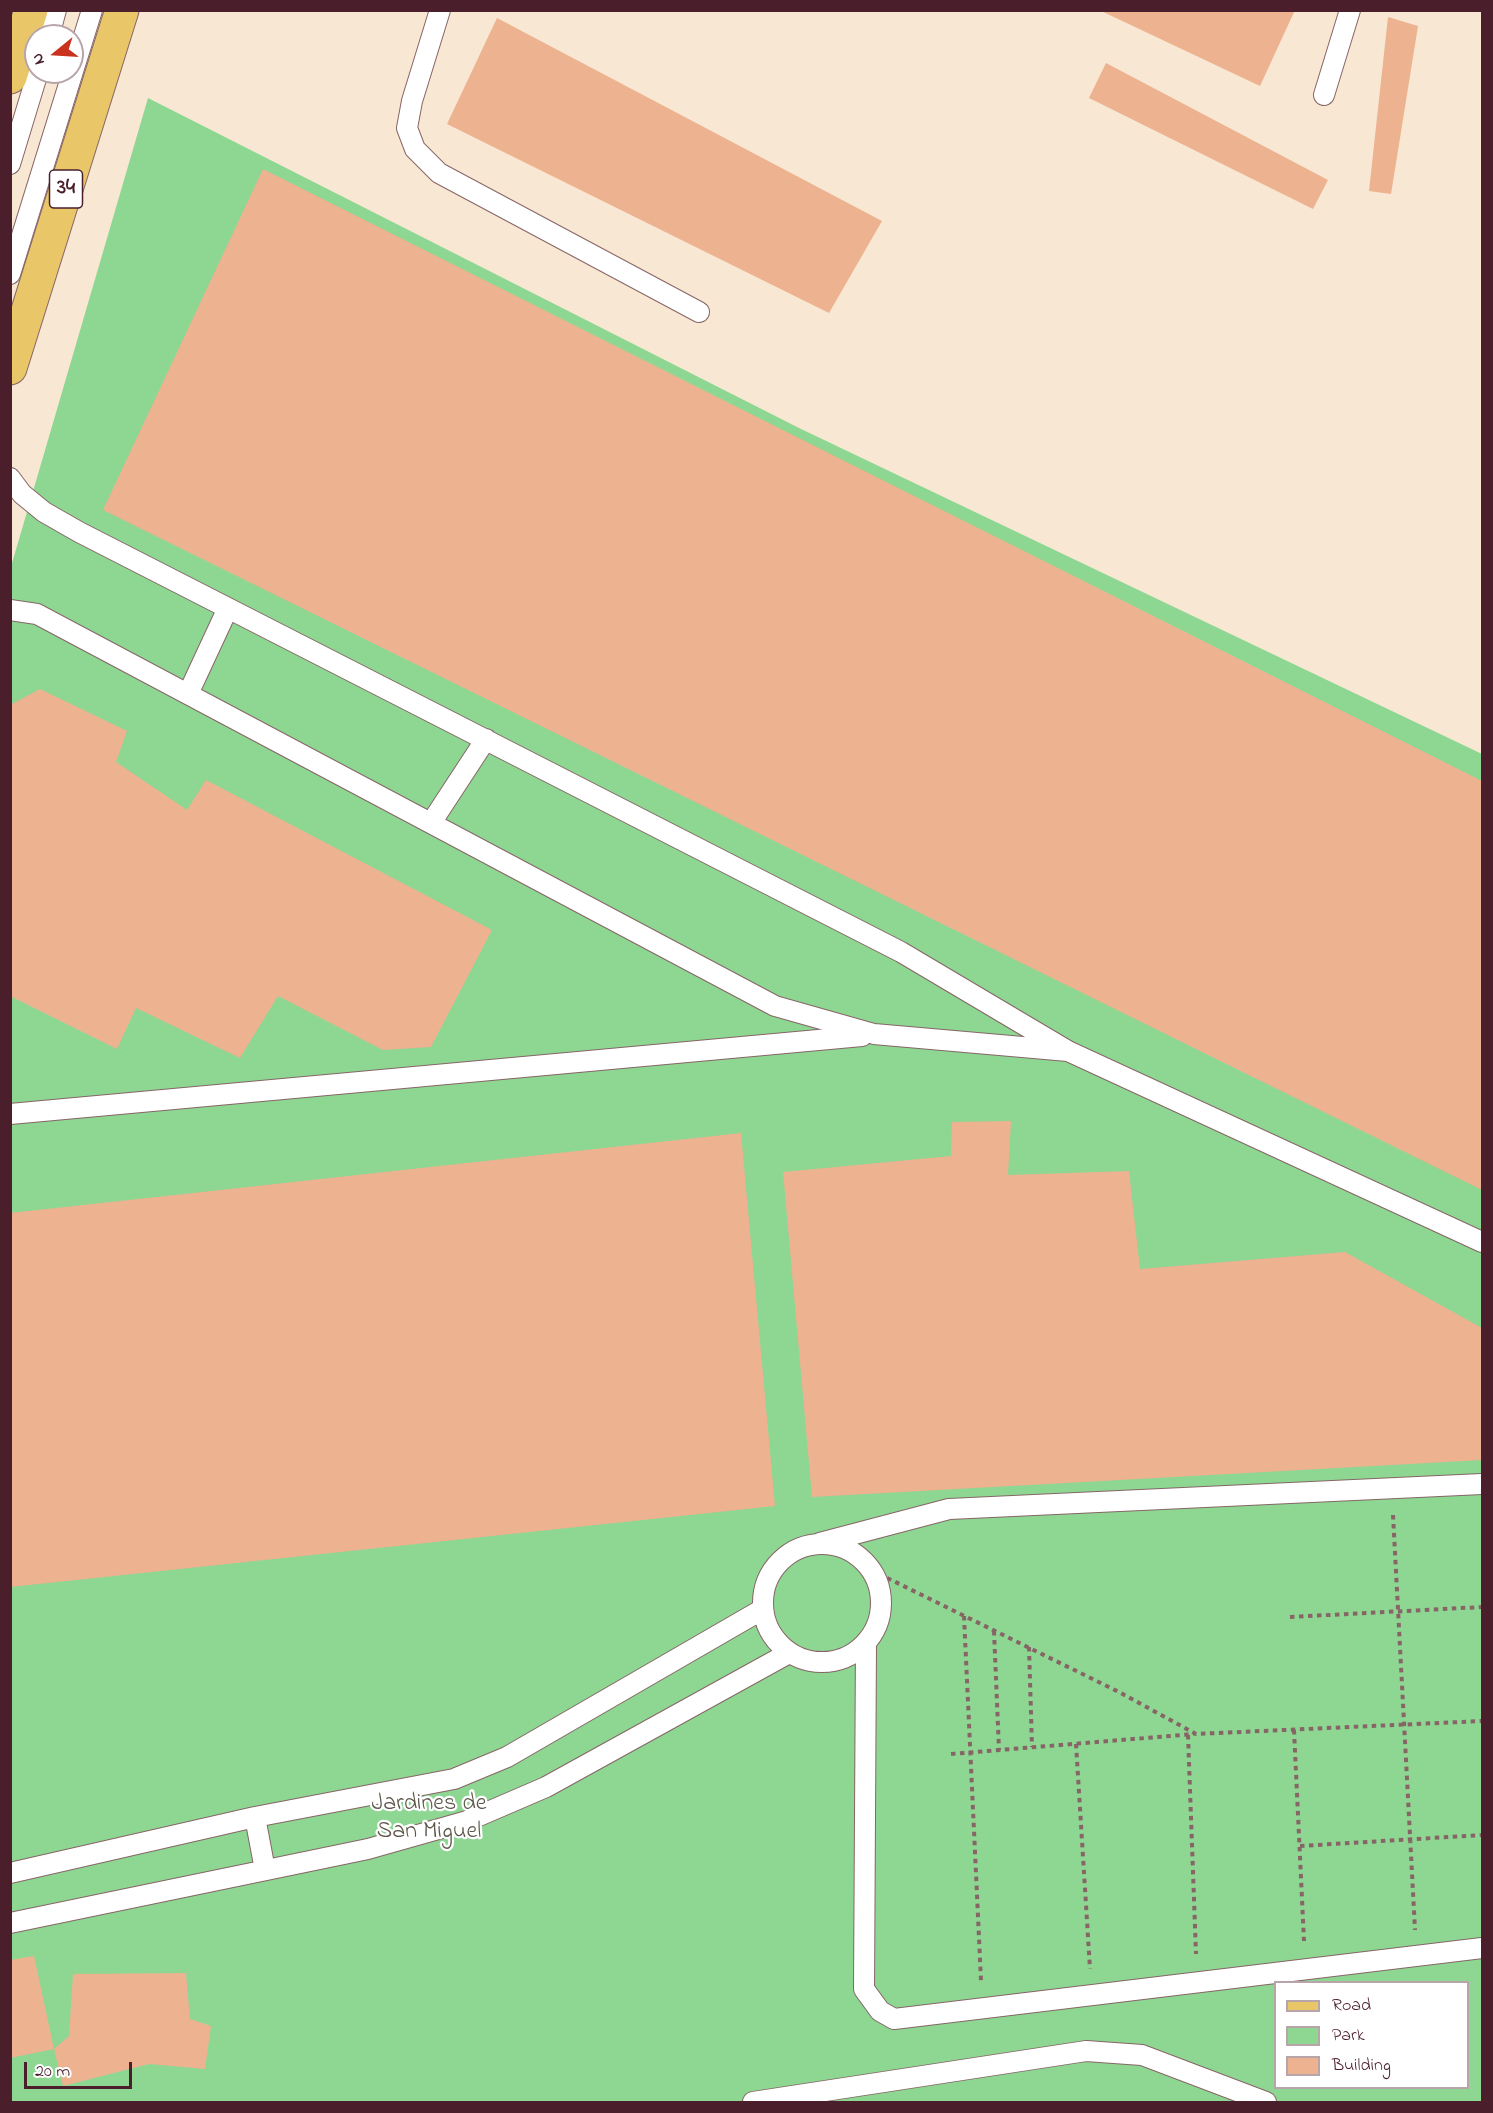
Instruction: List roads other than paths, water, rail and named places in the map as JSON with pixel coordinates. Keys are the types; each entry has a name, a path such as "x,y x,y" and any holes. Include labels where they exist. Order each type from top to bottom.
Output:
{"main road":[{"path":"10,77 31,10"},
{"name":"34","path":"10,368 122,10"}],"lane":[{"path":"10,274 93,10"},
{"path":"440,10 412,101 407,128 416,149 439,172 699,312"},
{"path":"1324,95 1350,10"},
{"path":"10,164 34,84"},
{"path":"10,478 21,494 44,513 901,952 1068,1051 1482,1242"},
{"path":"188,694 228,608"},
{"path":"10,610 37,614 775,1006 874,1035"},
{"path":"431,823 486,740"},
{"path":"10,1114 874,1035 1068,1051"},
{"path":"820,1544 839,1546 857,1556 872,1570 880,1588 881,1608 877,1628 866,1644 849,1657 829,1663 808,1662 789,1653 776,1641 767,1626 763,1608 764,1589 772,1572 784,1557 801,1547 820,1544 949,1509 1482,1484"},
{"path":"10,1873 255,1817 454,1779 507,1757 763,1608"},
{"path":"866,1644 864,1989 880,2011 894,2019 1482,1948"},
{"path":"11,1919 368,1849 466,1821 546,1787 789,1653"},
{"path":"255,1817 265,1870"},
{"path":"753,2103 1086,2051 1142,2055 1266,2103"}],"park label":[{"name":"Jardines de San Miguel","path":"429,1819"}]}
